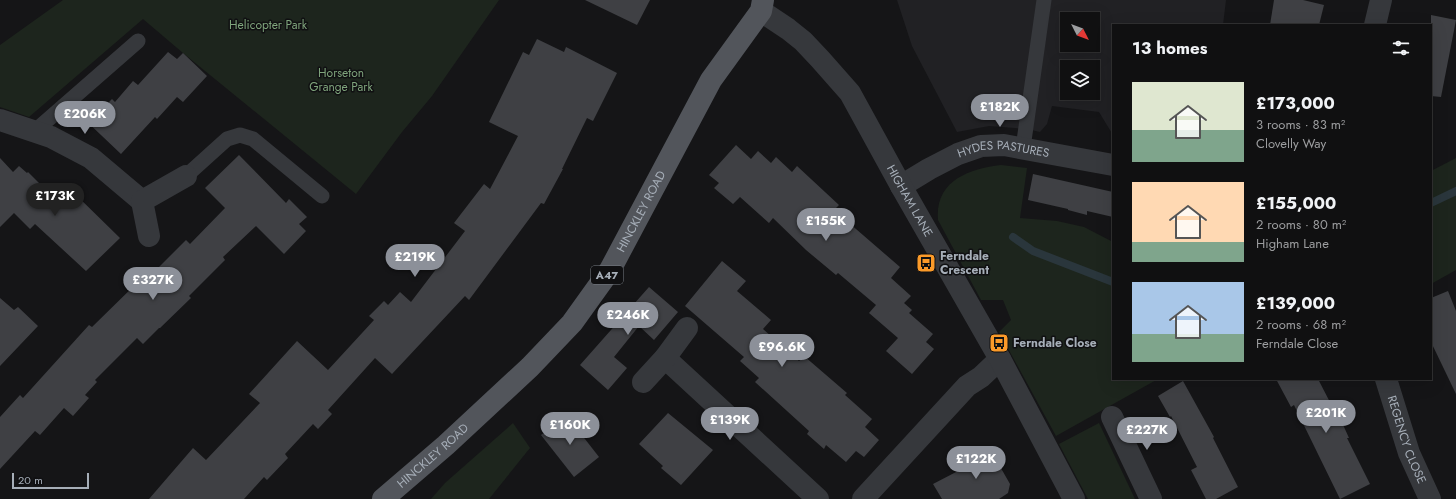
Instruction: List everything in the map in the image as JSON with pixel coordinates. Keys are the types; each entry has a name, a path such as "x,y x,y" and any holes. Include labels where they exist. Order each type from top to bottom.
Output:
{"main road":[{"name":"HINCKLEY ROAD","path":"383,499 446,445 530,367 572,323 610,270 711,80 762,5"}],"street":[{"path":"1375,24 1381,0"},
{"name":"HIGHAM LANE","path":"762,5 802,41 850,93 901,186 1000,359 1074,499"},
{"path":"0,120 51,136 91,158 142,201 149,236"},
{"name":"HYDES PASTURES","path":"901,186 952,157 981,146 1004,145 1112,166"},
{"path":"142,201 186,176"},
{"path":"643,382 665,358 687,328"},
{"path":"665,358 818,499"},
{"path":"863,499 967,386 1000,359"},
{"name":"REGENCY CLOSE","path":"1386,380 1409,453 1430,499"},
{"path":"1112,417 1151,499"}],"lane":[{"path":"1023,148 1044,0"},
{"path":"35,131 138,40"},
{"path":"186,176 228,138 240,135 253,139 322,196"}],"shaded area":[{"path":"897,0 1226,0 1223,24 1112,24 1112,133 1099,112 1052,106 1047,124 1040,132 1027,129 989,126 957,132 912,46"}],"green space":[{"name":"Horseton Grange Park","path":"63,0 499,0 432,96 402,132 356,194 143,19 29,117 0,107 0,45"},
{"path":"1456,158 1456,270 1432,283 1432,170"},
{"path":"1001,165 1027,168 1020,218 1057,221 1084,227 1112,241 1112,380 1156,380 1056,436 999,332 1011,320 1003,300 981,300 938,220 938,207 942,196 948,187 956,179 966,174"},
{"path":"513,423 530,448 489,499 431,499 445,483"},
{"path":"1099,423 1135,499 1088,499 1059,444"}],"building":[{"path":"585,0 650,0 637,25"},
{"path":"1274,0 1303,0 1324,5 1319,24 1270,24"},
{"path":"1431,15 1456,20 1441,97 1432,96"},
{"path":"537,39 564,52 566,47 617,73 593,121 587,118 563,169 544,204 541,203 469,300 465,296 392,374 375,358 328,410 332,414 318,429 313,424 285,454 288,458 267,480 264,477 244,499 149,499 193,448 206,460 260,403 249,394 297,341 328,370 374,320 369,316 384,301 388,305 400,292 411,302 465,231 454,223 484,184 490,189 518,136 489,122 523,52 529,55"},
{"path":"168,52 177,59 183,53 207,76 183,102 177,97 157,119 155,117 121,154 82,117 97,101 104,107 112,99 115,102 133,81 138,85"},
{"path":"736,145 751,159 758,151 771,163 776,157 792,172 797,166 839,205 834,210 900,267 891,278 911,296 904,303 912,310 909,313 933,334 926,342 934,349 912,374 886,351 898,338 869,313 876,305 838,273 836,275 806,250 773,218 769,223 740,197 733,204 714,188 719,183 709,175"},
{"path":"239,155 286,203 289,199 307,217 299,224 306,231 284,254 256,226 223,257 225,260 189,296 191,298 160,328 143,344 137,338 95,380 97,382 85,395 89,398 73,416 64,408 40,435 35,431 0,469 0,417 20,395 23,398 89,325 92,327 141,279 144,282 186,240 190,244 225,208 205,188"},
{"path":"0,158 13,172 19,166 27,173 28,172 61,205 73,192 120,238 86,271 35,224 30,229 14,213 0,227"},
{"path":"1033,174 1112,192 1112,217 1087,211 1087,215 1028,200"},
{"path":"722,261 746,281 737,291 771,320 763,329 799,361 804,356 847,393 845,395 872,419 865,427 879,440 864,457 856,451 846,462 826,445 824,449 807,434 809,431 755,382 759,378 740,361 744,357 685,306"},
{"path":"649,287 678,312 654,340 639,326 614,357 627,368 608,390 580,365"},
{"path":"1448,291 1456,311 1456,394 1432,344 1432,298"},
{"path":"0,298 14,310 18,307 38,326 0,366"},
{"path":"1277,380 1319,380 1333,408 1335,407 1349,438 1347,438 1370,484 1340,499 1294,405 1291,407"},
{"path":"1183,381 1214,437 1213,438 1238,487 1216,499 1206,499 1191,470 1197,467 1171,416 1170,417 1158,396"},
{"path":"668,413 713,450 681,485 661,468 663,466 639,444"},
{"path":"567,416 599,457 574,477 541,435"},
{"path":"990,449 1010,484 1008,493 999,499 942,499 933,484 958,471 957,468"}],"waterway":[{"path":"1432,203 1456,191"},
{"path":"1013,237 1033,251 1112,282"}],"place":[{"name":"Ferndale Crescent","path":"926,263"},
{"name":"Ferndale Close","path":"999,343"}],"park label":[{"name":"Helicopter Park","path":"268,25"}]}
